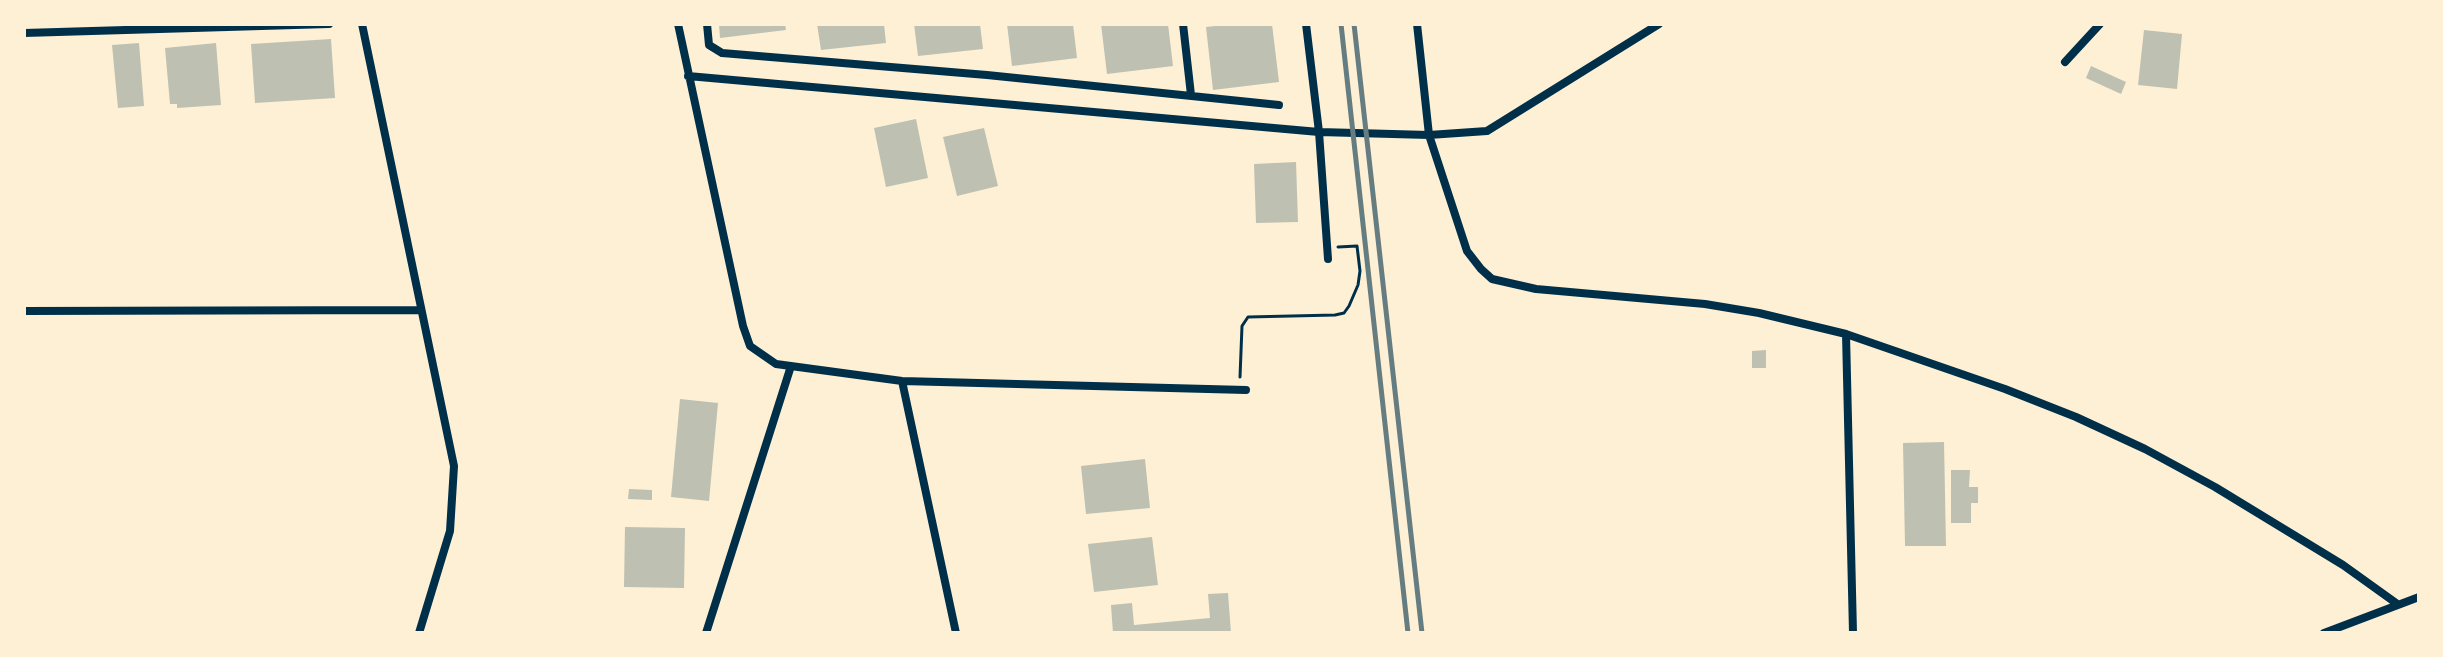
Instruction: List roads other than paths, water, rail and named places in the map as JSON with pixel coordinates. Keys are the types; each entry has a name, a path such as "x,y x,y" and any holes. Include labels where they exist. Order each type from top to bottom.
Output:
{"street":[{"path":"24,33 329,24"},
{"path":"362,24 454,466 450,531 419,633"},
{"path":"678,24 743,326 750,346 776,364 902,381 1246,390"},
{"path":"707,24 709,45 722,53 1279,105"},
{"path":"1183,24 1191,95"},
{"path":"1306,24 1319,132 1328,259"},
{"path":"1417,24 1429,135 1467,251 1492,279 1536,289 1705,304 1759,313 1846,334 2005,389 2145,449 2215,487 2343,565 2396,603"},
{"path":"2065,62 2100,24"},
{"path":"688,76 1319,132 1429,135 1487,131 1652,25"},
{"path":"24,311 421,306"},
{"path":"1846,334 1853,633"},
{"path":"706,633 791,366"},
{"path":"902,381 956,633"},
{"path":"2324,633 2396,603 2419,597"}],"railway":[{"path":"1341,24 1408,633"},
{"path":"1354,24 1422,633"}]}
